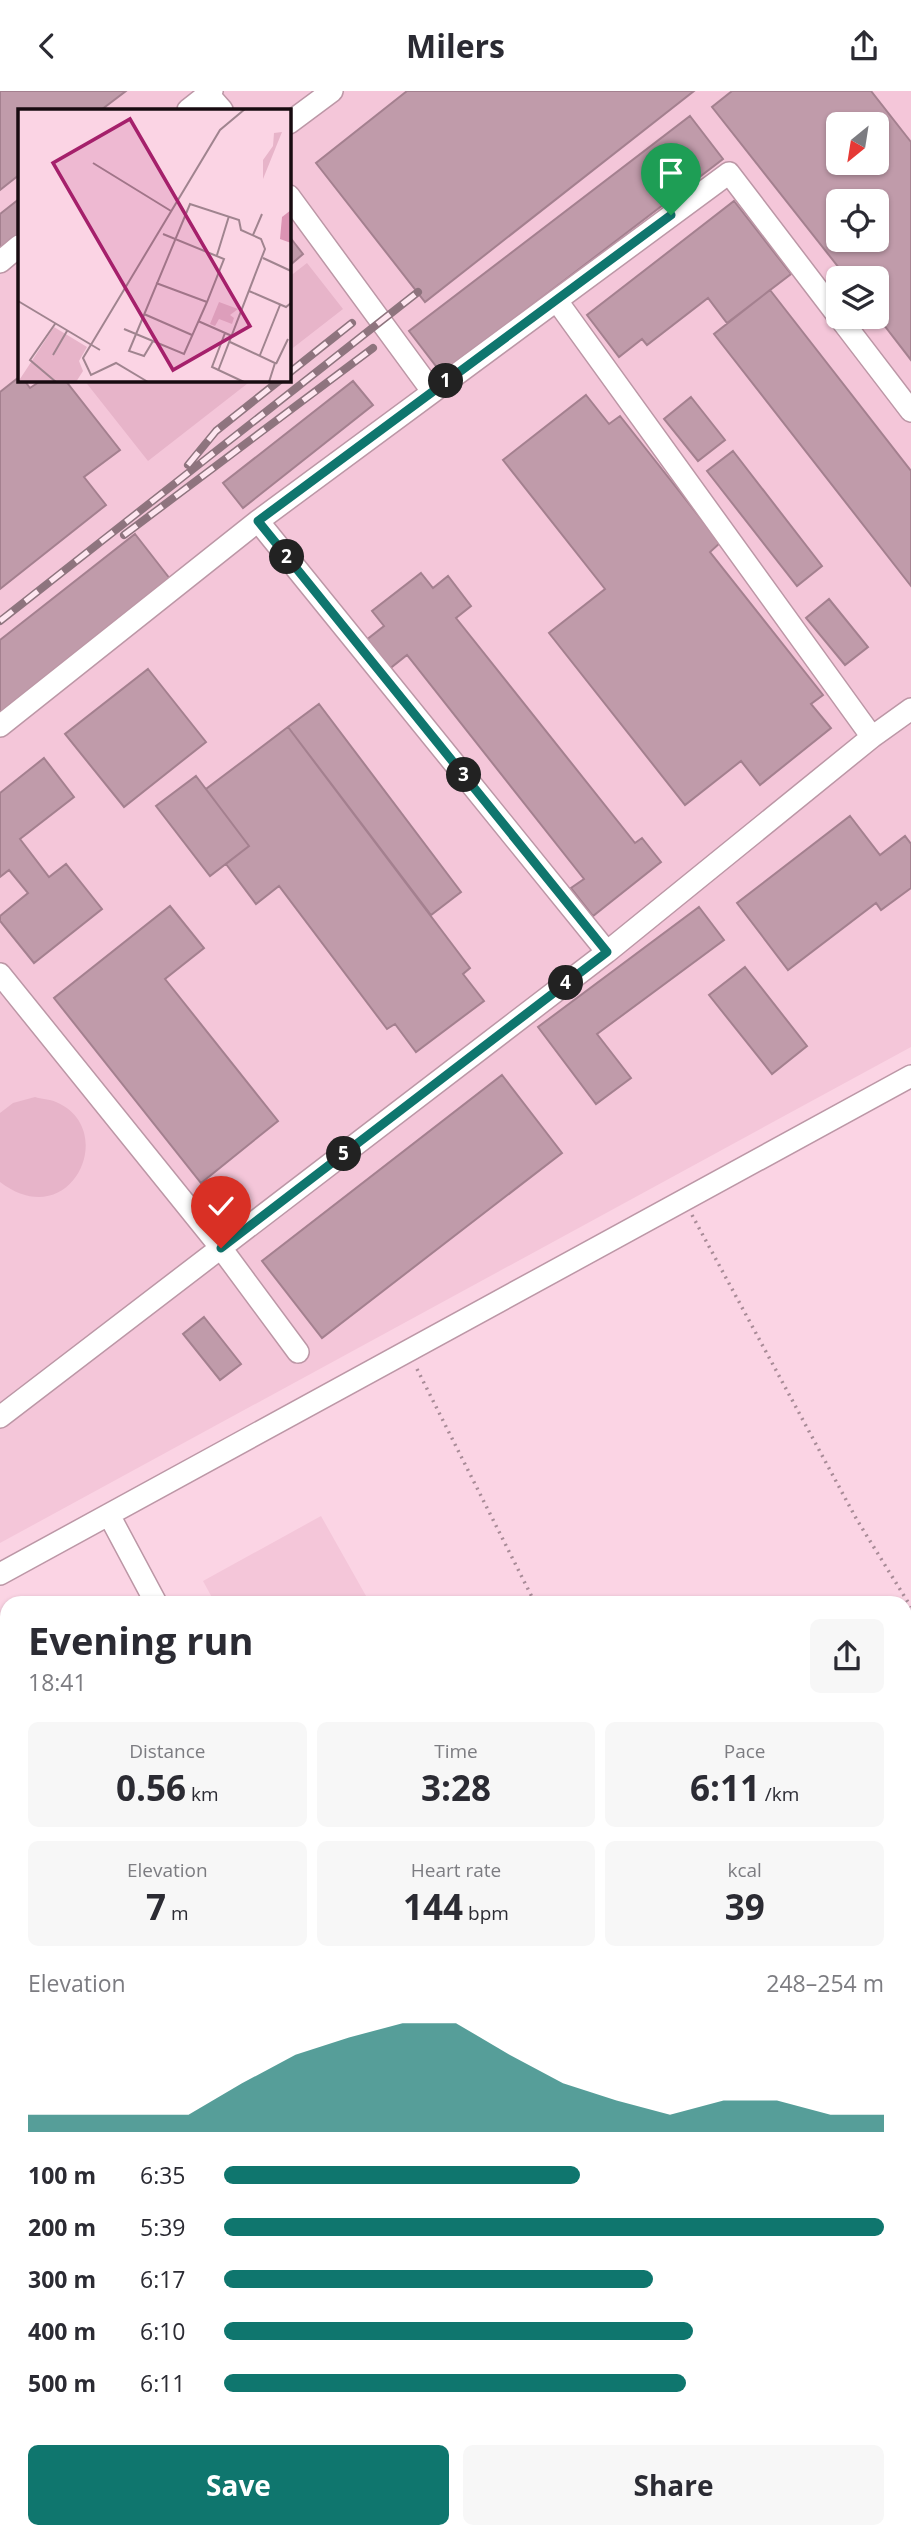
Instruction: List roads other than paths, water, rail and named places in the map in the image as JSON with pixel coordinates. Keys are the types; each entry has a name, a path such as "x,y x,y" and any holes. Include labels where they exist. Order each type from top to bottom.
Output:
{"street":[{"path":"290,122 332,91"},
{"path":"190,109 214,98"},
{"path":"0,726 258,521 729,173 826,299"},
{"path":"290,197 432,391"},
{"path":"0,262 18,247"},
{"path":"557,301 872,737"},
{"path":"849,329 911,411"},
{"path":"258,521 607,952"},
{"path":"0,1417 607,952 872,737 911,709"},
{"path":"0,974 221,1248 298,1352"},
{"path":"0,1574 911,1076"},
{"path":"109,1515 152,1596"}],"railway":[{"path":"0,621 418,292"},
{"path":"290,372 352,323"},
{"path":"124,535 373,348"},
{"path":"188,465 216,431 279,381"}]}
